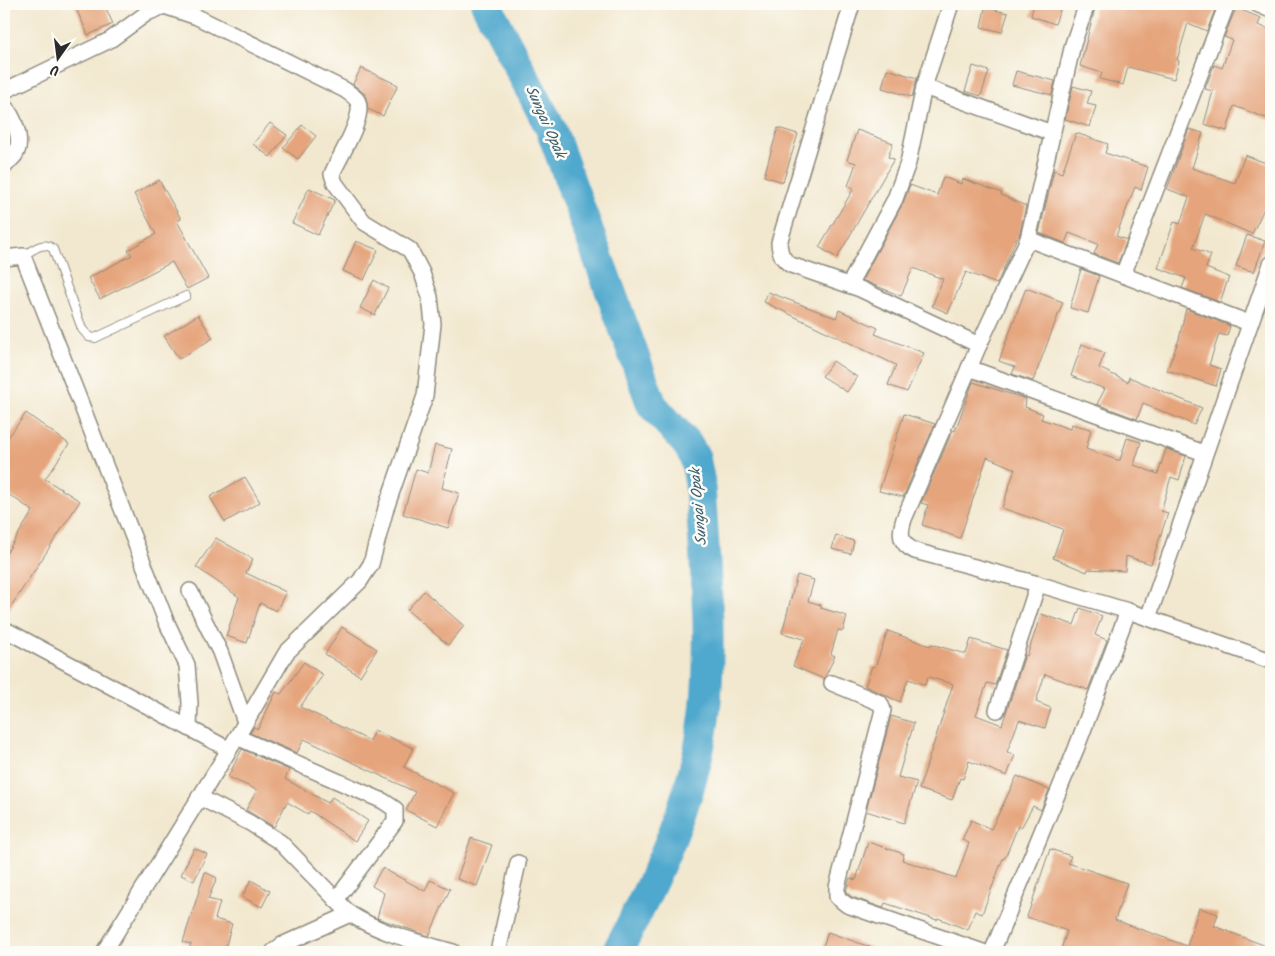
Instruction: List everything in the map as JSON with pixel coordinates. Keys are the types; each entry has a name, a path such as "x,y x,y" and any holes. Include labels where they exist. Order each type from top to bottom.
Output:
{"street":[{"path":"852,4 779,243 780,253 784,261 791,265 849,285 978,345"},
{"path":"849,285 895,199 908,163 924,86 951,4"},
{"path":"1086,4 1073,44 1028,239 978,345 904,519 901,538 905,546 915,551 1038,584 1128,611 1271,661"},
{"path":"1123,275 1227,4"},
{"path":"1257,4 1271,10"},
{"path":"4,91 110,40 147,13 164,6 197,17 345,90 357,100 360,108 358,118 332,174 334,182 364,222 410,250 422,273 430,297 433,324 425,396 386,508 371,564 360,581 286,653 104,952"},
{"path":"924,86 1052,133"},
{"path":"4,106 9,110 18,139 15,154 4,167"},
{"path":"1028,239 1249,323"},
{"path":"4,258 23,256 71,373 166,621 187,665 190,703 188,728"},
{"path":"1148,618 1271,264"},
{"path":"969,368 1204,453"},
{"path":"997,710 1038,584"},
{"path":"190,592 220,652 245,722"},
{"path":"992,952 1076,749 1128,611"},
{"path":"4,629 188,728 383,801 395,809 395,821 336,900"},
{"path":"832,683 880,703 883,710 837,887 837,898 847,905 983,952"},
{"path":"199,797 250,823 280,842 350,914 381,930 453,952"},
{"path":"498,952 518,862"},
{"path":"273,952 282,945 350,914"}],"lane":[{"path":"23,256 42,245 53,249 82,329 89,337 95,338 186,296"}],"building":[{"path":"74,4 104,4 113,24 88,35"},
{"path":"1034,4 1062,4 1055,24 1031,16"},
{"path":"1096,4 1217,4 1207,31 1188,23 1177,60 1179,61 1174,79 1128,67 1123,85 1100,79 1102,73 1080,66"},
{"path":"985,8 1008,13 1002,32 981,27"},
{"path":"1236,8 1261,18 1258,25 1271,30 1271,120 1234,106 1227,131 1204,124 1213,91 1205,89 1214,65 1222,68 1232,40 1224,37"},
{"path":"973,66 989,71 981,96 965,91"},
{"path":"361,68 398,85 383,116 368,109 365,94 353,84"},
{"path":"887,69 917,78 912,97 882,88"},
{"path":"1016,71 1055,81 1052,95 1012,85"},
{"path":"1073,86 1091,91 1087,104 1096,106 1090,127 1065,119"},
{"path":"270,123 287,135 270,157 253,144"},
{"path":"302,125 316,136 298,159 283,148"},
{"path":"778,128 798,134 783,182 764,176"},
{"path":"1189,129 1203,133 1192,168 1235,183 1245,155 1271,165 1271,194 1252,234 1205,214 1193,248 1211,255 1206,268 1229,277 1220,302 1182,288 1186,278 1158,268 1174,222 1180,224 1189,197 1167,189"},
{"path":"857,130 893,143 888,157 894,159 837,258 819,247 854,188 848,186 856,163 847,160"},
{"path":"1076,133 1108,144 1105,153 1148,167 1141,190 1135,187 1116,236 1127,240 1118,263 1094,254 1098,244 1069,233 1065,243 1039,233 1054,170 1062,173"},
{"path":"943,177 961,184 963,179 1002,193 1001,195 1026,206 1019,236 997,284 966,272 948,313 932,306 943,279 913,268 901,296 862,280 903,203 910,185 937,195"},
{"path":"159,180 181,219 177,221 208,278 187,289 172,262 100,299 88,278 132,255 128,250 156,234 134,194"},
{"path":"309,188 335,200 318,235 292,223"},
{"path":"1247,235 1265,241 1254,272 1236,266"},
{"path":"356,241 378,250 364,280 343,271"},
{"path":"1081,269 1099,276 1088,313 1070,308"},
{"path":"374,280 388,288 375,315 360,308"},
{"path":"1026,288 1063,302 1033,381 1012,374 1015,367 999,361"},
{"path":"768,292 836,318 839,310 878,328 875,334 924,353 907,392 888,385 896,365 764,302"},
{"path":"1186,309 1230,326 1227,336 1219,334 1209,365 1221,369 1216,386 1167,370 1179,339"},
{"path":"198,315 213,338 179,359 164,336"},
{"path":"1082,344 1105,353 1099,368 1128,382 1129,377 1202,408 1194,425 1143,403 1137,419 1097,404 1105,389 1071,376"},
{"path":"833,361 857,377 847,392 822,376"},
{"path":"973,382 1026,399 1025,407 1043,414 1041,419 1070,429 1071,424 1091,429 1086,449 1117,460 1120,460 1127,438 1141,442 1134,465 1158,474 1166,449 1186,456 1179,480 1171,477 1161,511 1168,513 1151,564 1126,556 1125,571 1088,569 1087,572 1053,558 1063,529 1002,508 1015,469 987,457 960,538 922,525 928,505 921,503 953,430 955,431"},
{"path":"26,413 69,444 45,479 80,501 4,617 4,557 33,511 4,491 4,443"},
{"path":"904,414 935,424 903,497 879,491"},
{"path":"435,445 452,449 442,488 459,493 448,528 403,514 416,469 428,473"},
{"path":"245,477 260,502 225,522 210,497"},
{"path":"836,535 854,541 851,554 832,549"},
{"path":"216,538 253,559 246,573 286,592 276,611 260,603 247,643 226,636 239,597 196,567"},
{"path":"797,575 814,580 808,601 821,605 821,608 847,616 843,631 838,630 831,654 835,656 824,679 793,666 804,639 782,633"},
{"path":"424,591 464,626 448,645 407,610"},
{"path":"1080,608 1102,616 1095,635 1107,640 1088,690 1045,674 1036,702 1051,708 1045,728 1019,720 1007,752 1015,755 1007,776 969,761 963,779 960,778 952,800 919,789 953,684 928,677 925,685 908,679 900,702 865,686 872,666 875,667 888,631 930,646 931,644 966,654 971,639 1007,650 995,685 987,683 976,715 1002,725 1025,655 1027,656 1041,614 1074,625"},
{"path":"342,627 377,649 360,676 325,654"},
{"path":"304,662 323,675 300,707 370,741 374,730 413,748 404,767 454,793 437,826 406,810 415,792 304,739 297,753 250,733 254,727 258,729 276,692 281,694"},
{"path":"891,716 914,723 898,777 917,782 904,823 866,811"},
{"path":"242,749 289,770 285,779 328,803 332,797 368,821 355,841 310,811 308,814 287,802 274,827 246,810 257,790 228,777"},
{"path":"1017,776 1049,790 1041,810 1033,806 1021,828 1018,826 1005,858 1003,858 982,914 975,911 968,930 938,918 937,920 885,903 883,908 852,897 846,892 850,878 856,880 868,842 904,854 902,860 956,878 969,843 962,840 971,820 991,829"},
{"path":"471,838 492,845 477,886 457,879"},
{"path":"194,848 207,854 194,881 181,875"},
{"path":"1050,849 1071,856 1068,863 1127,883 1115,920 1187,946 1199,908 1218,914 1214,926 1271,948 1271,952 1213,952 1200,947 1199,952 1060,952 1067,931 1027,917"},
{"path":"382,868 425,891 430,880 450,889 429,936 377,918 384,893 372,886"},
{"path":"205,872 217,878 208,899 220,902 215,919 232,924 224,952 188,952 191,944 183,942"},
{"path":"251,880 270,891 262,907 242,897"},
{"path":"828,932 878,950 878,952 821,952"}],"waterway":[{"name":"Sungai Opak","path":"486,4 551,129 652,405 687,444 695,457 700,483 708,626 707,683 700,743 693,774 672,836 660,866 617,952"}]}
